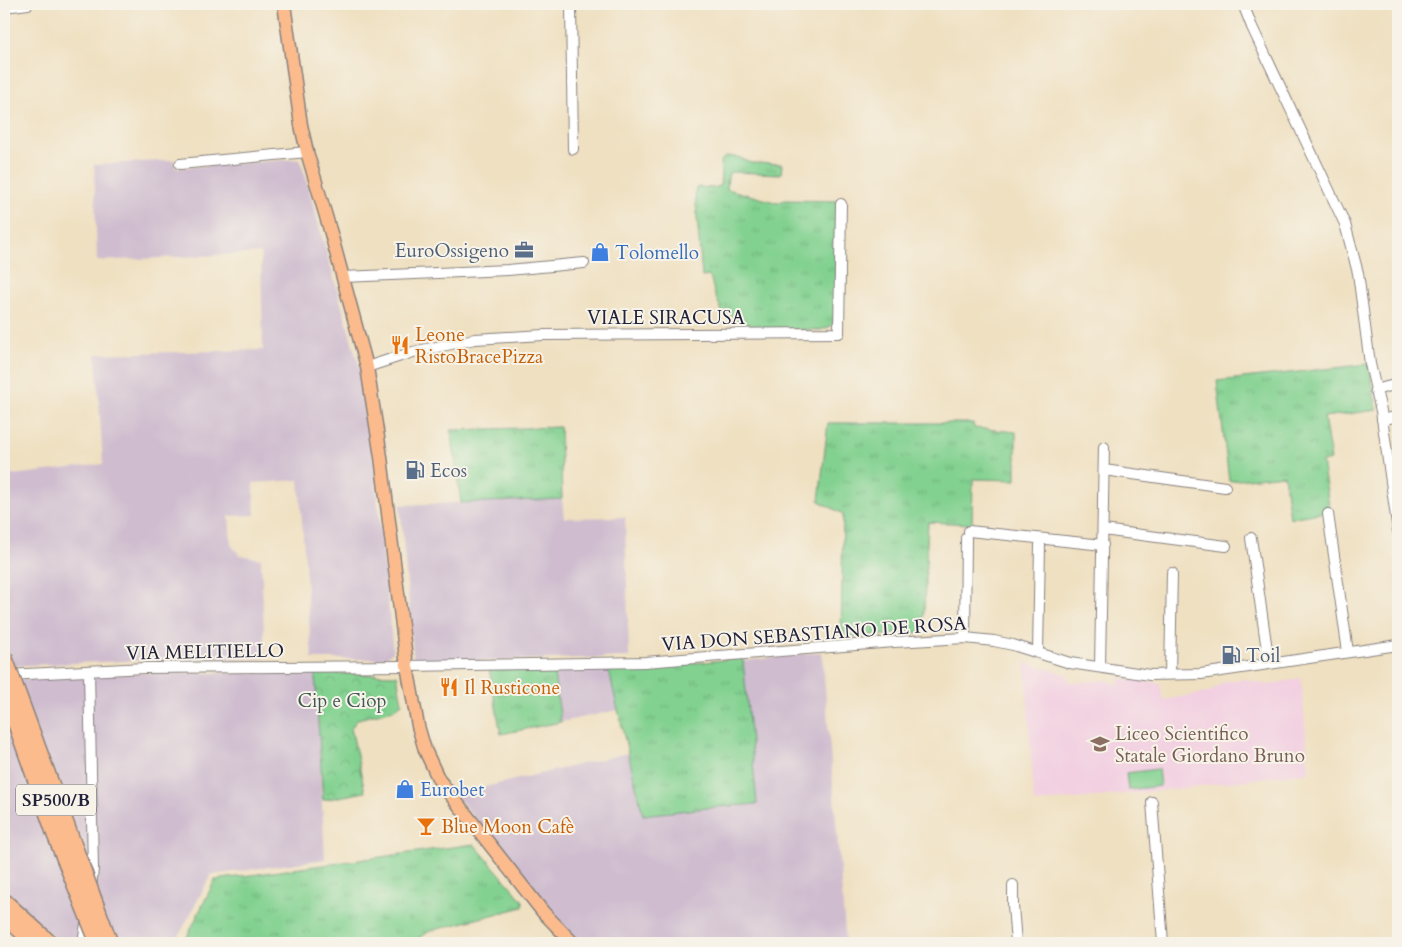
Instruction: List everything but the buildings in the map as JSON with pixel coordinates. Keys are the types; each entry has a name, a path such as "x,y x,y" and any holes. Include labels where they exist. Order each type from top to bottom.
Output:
{"highway":[{"name":"SP500/B","path":"4,656 110,943"},
{"name":"SP500/B","path":"4,690 55,835 98,943"},
{"path":"4,901 50,943"},
{"path":"4,916 35,943"}],"main road":[{"path":"284,4 307,152 367,367 381,457 407,666 418,726 425,750 439,780 543,912 573,943"}],"street":[{"path":"4,7 28,4"},
{"path":"570,4 573,149"},
{"path":"1243,4 1345,224 1358,273 1370,364 1396,492 1398,531"},
{"path":"180,164 307,152"},
{"name":"VIALE SIRACUSA","path":"367,367 413,352 475,339 543,336 839,334 841,204"},
{"path":"343,278 508,270 584,263"},
{"path":"1375,390 1398,384"},
{"path":"1382,420 1398,416"},
{"path":"1100,667 1104,447"},
{"path":"1104,470 1225,487"},
{"path":"1328,514 1348,652"},
{"path":"1103,530 1226,546"},
{"path":"966,638 968,535 1103,545"},
{"path":"1251,538 1269,664"},
{"path":"1038,652 1040,545"},
{"path":"1170,675 1172,573"},
{"name":"VIA DON SEBASTIANO DE ROSA","path":"407,666 645,662 966,638 994,640 1038,652 1062,661 1150,674 1170,675 1201,674 1398,645"},
{"name":"VIA MELITIELLO","path":"4,675 145,668 407,666"},
{"path":"84,943 93,869 88,671"},
{"path":"1152,802 1163,943"},
{"path":"1013,885 1016,943"}],"shaded area":[{"path":"300,159 360,370 373,456 393,652 387,657 380,659 312,659 299,480 253,483 255,515 229,516 231,545 240,555 261,559 265,658 177,659 4,666 4,476 103,464 96,354 263,350 261,253 97,261 94,165 174,160 176,168"},
{"path":"562,499 564,518 625,517 629,657 414,662 400,505"},
{"path":"822,652 846,943 580,943 549,911 455,794 628,753 643,814 756,804 743,661"},
{"path":"1025,663 1066,674 1071,683 1104,680 1121,685 1118,678 1160,683 1163,700 1210,692 1223,682 1244,679 1267,685 1301,678 1309,772 1176,789 1034,803"},
{"path":"608,667 618,710 561,722 553,668"},
{"path":"149,673 315,673 325,859 211,875 175,943 61,943 4,892 4,680"}],"green space":[{"path":"727,156 738,157 751,163 782,164 781,174 730,172 727,189 778,203 784,200 838,201 836,319 831,326 821,330 740,329 733,316 723,314 711,279 709,276 702,277 695,192 696,188 699,187 715,188 720,185 720,161"},
{"path":"1369,364 1377,410 1324,417 1331,460 1322,462 1330,511 1290,518 1284,475 1229,481 1217,381"},
{"path":"828,423 973,423 974,428 1016,432 1016,480 973,479 972,524 928,522 923,632 841,638 843,514 819,501"},
{"path":"560,427 562,499 461,503 451,430"},
{"path":"741,658 743,661 757,804 643,815 608,667 677,665"},
{"path":"553,668 561,722 501,734 489,669"},
{"name":"Cip e Ciop","path":"315,673 397,675 402,703 393,710 358,719 351,728 365,792 323,800"},
{"path":"1158,769 1160,786 1128,790 1126,773"},
{"path":"474,844 523,901 523,907 430,931 412,943 184,943 215,880"}],"place":[{"name":"EuroOssigeno","path":"524,250"},
{"name":"Tolomello","path":"600,252"},
{"name":"Leone RistoBracePizza","path":"400,345"},
{"name":"Ecos","path":"415,470"},
{"name":"Toil","path":"1231,655"},
{"name":"Il Rusticone","path":"449,687"},
{"name":"Liceo Scientifico Statale Giordano Bruno","path":"1100,744"},
{"name":"Eurobet","path":"405,789"},
{"name":"Blue Moon Cafè","path":"426,826"}]}
